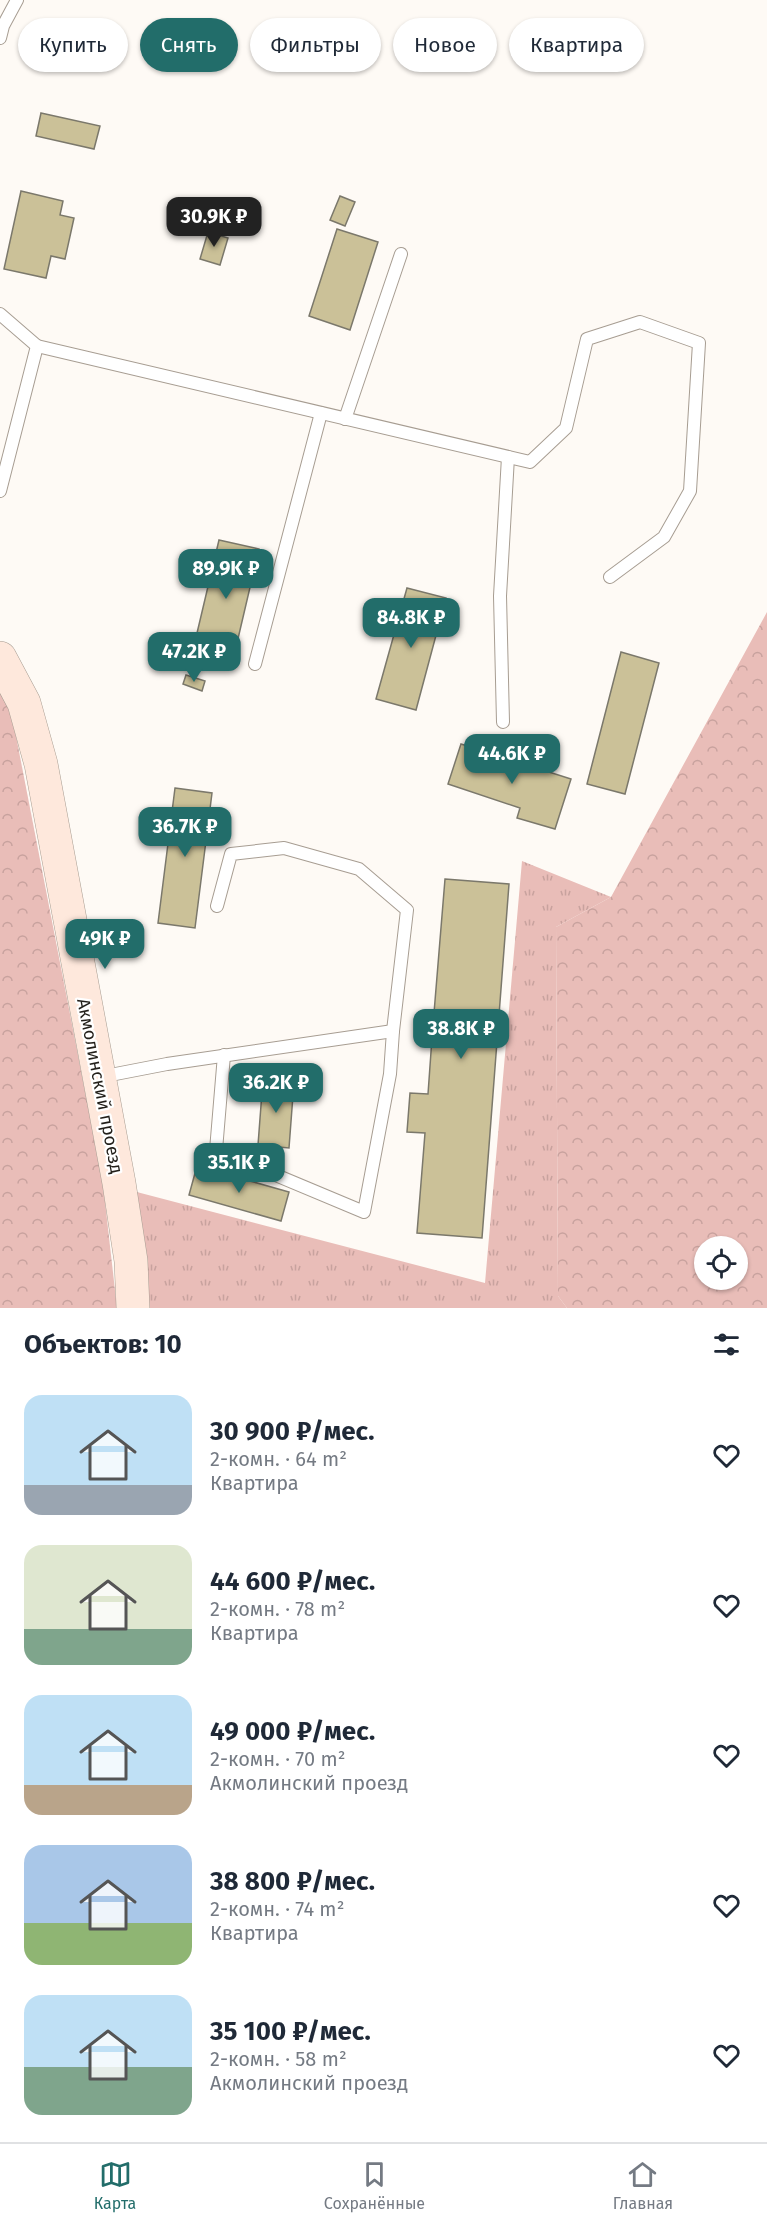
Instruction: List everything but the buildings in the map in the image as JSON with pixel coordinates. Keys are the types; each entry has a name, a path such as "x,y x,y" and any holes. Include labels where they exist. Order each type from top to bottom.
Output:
{"street":[{"name":"Акмолинский проезд","path":"0,658 24,703 41,764 131,1261 133,1308"}],"lane":[{"path":"1,31 17,0"},
{"path":"345,419 401,254"},
{"path":"0,314 37,346 530,462 566,428 586,339 640,322 699,343 690,491 664,537 610,577"},
{"path":"0,490 37,346"},
{"path":"255,664 321,413"},
{"path":"504,722 500,596 508,457"},
{"path":"217,906 231,854 284,848 359,869 406,910 390,1074 364,1212 216,1150 224,1055"},
{"path":"99,1078 167,1064 393,1031"}],"green space":[{"path":"767,612 767,1308 567,1308 558,1296 556,927 611,897"},
{"path":"0,683 10,705 103,1184 117,1308 0,1308"},
{"path":"522,861 611,897 556,927 558,1296 567,1308 146,1308 133,1191 485,1283"}]}
